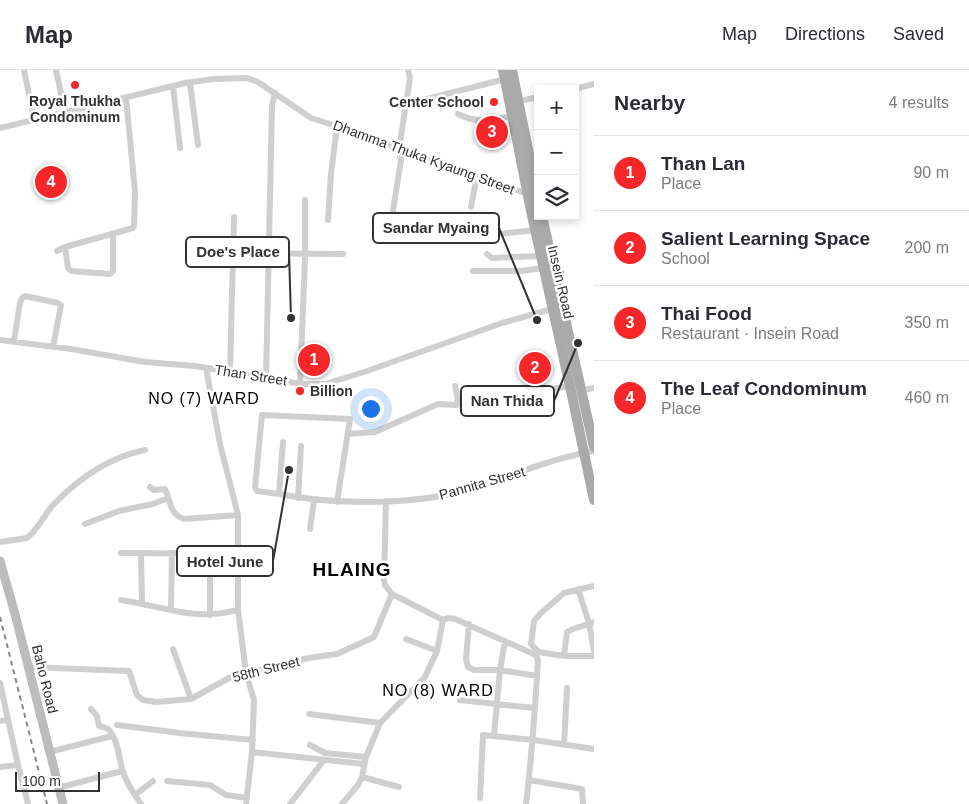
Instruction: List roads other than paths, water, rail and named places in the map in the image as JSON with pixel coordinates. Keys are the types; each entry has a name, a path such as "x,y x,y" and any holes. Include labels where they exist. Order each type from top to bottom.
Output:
{"main road":[{"name":"Insein Road","path":"512,70 514,102 534,194"},
{"name":"Insein Road","path":"504,74 514,102 512,116 520,134"},
{"name":"Insein Road","path":"535,220 535,230 542,241"},
{"name":"Insein Road","path":"542,220 544,263 589,452 594,500"},
{"name":"Insein Road","path":"574,389 594,447"},
{"name":"Baho Road","path":"0,560 62,804"}],"street":[{"path":"24,70 34,119"},
{"path":"56,70 65,112"},
{"path":"391,223 401,160 399,149 410,78 408,70"},
{"path":"427,99 504,74"},
{"name":"Dhamma Thuka Kyaung Street","path":"0,128 173,86 213,79 247,78 258,82 311,118 374,138 413,156 452,165 497,185 534,194"},
{"path":"190,83 198,145"},
{"path":"579,88 594,84"},
{"path":"173,86 180,148"},
{"path":"266,377 272,106 275,93"},
{"path":"57,251 65,247 133,228 135,223 135,191 126,98"},
{"path":"514,102 534,98"},
{"path":"458,114 480,121 512,116"},
{"path":"328,220 337,126"},
{"path":"471,207 477,176"},
{"path":"300,383 305,200"},
{"path":"230,372 234,217"},
{"path":"500,234 535,230"},
{"path":"65,247 68,268 71,271 110,274 113,271 113,234"},
{"path":"233,253 343,254"},
{"path":"486,254 492,258 544,263"},
{"path":"473,271 521,270 544,263"},
{"path":"14,341 20,303 25,296 61,305 53,347"},
{"name":"Than Street","path":"0,340 145,362 206,368 300,383 325,384 502,323 556,310"},
{"path":"167,781 210,785 226,795 247,801 253,740 254,700 246,673 238,610 238,515 220,444 206,368"},
{"path":"455,386 458,399 456,405"},
{"path":"337,502 348,434 375,432 438,404 456,405 594,388"},
{"name":"Pannita Street","path":"348,434 349,419 262,415 257,491 337,502 422,500 463,491 550,462 589,452"},
{"path":"279,494 283,442"},
{"path":"298,498 301,446"},
{"path":"0,542 27,538 53,505 80,479 107,464 135,452 145,450"},
{"path":"150,488 154,490 165,489 173,512 177,517 184,519 238,515"},
{"path":"84,524 119,511 153,504 168,498"},
{"path":"310,529 314,500"},
{"path":"386,501 384,580 385,585 392,594 443,620 454,618 536,655 538,661 534,708 534,740 526,804"},
{"path":"141,552 142,603"},
{"path":"121,553 239,554"},
{"path":"171,610 172,553"},
{"path":"210,554 210,615"},
{"path":"594,586 564,593 540,614 534,621 531,644 539,652 564,656 594,656"},
{"path":"578,589 591,623 594,651"},
{"name":"58th Street","path":"28,667 129,671 134,690 143,700 156,702 191,699 222,681 246,673 308,658 337,654 374,637 392,594"},
{"path":"120,600 210,615 238,610"},
{"path":"342,804 358,785 362,777 366,757 380,723 425,676 437,651 443,620"},
{"path":"564,656 567,632 591,623"},
{"path":"469,624 466,659 468,667 474,670 500,670 537,676"},
{"path":"406,639 437,651"},
{"path":"494,736 500,670 505,641"},
{"path":"173,649 191,699"},
{"path":"0,683 28,804"},
{"path":"564,745 567,688"},
{"path":"410,691 426,695"},
{"path":"460,700 534,708"},
{"path":"91,709 97,716 99,726 107,728 112,736 117,746 122,771 139,804"},
{"path":"309,714 380,723"},
{"path":"0,721 8,720"},
{"path":"117,725 253,740"},
{"path":"480,798 483,735 594,749"},
{"path":"49,752 112,736"},
{"path":"310,745 325,752 366,757"},
{"path":"252,752 364,764"},
{"path":"290,804 324,760"},
{"path":"0,767 18,765"},
{"path":"58,788 122,771"},
{"path":"362,777 399,787"},
{"path":"529,780 582,789 583,804"},
{"path":"135,795 152,781"}],"railway":[{"path":"0,617 47,804"}],"place":[{"name":"Royal Thukha Condominum","path":"75,85"},
{"name":"Center School","path":"494,102"},
{"name":"Thai Food","path":"492,132"},
{"name":"The Leaf Condominum","path":"51,182"},
{"name":"Doe's Place","path":"291,318"},
{"name":"Sandar Myaing","path":"537,320"},
{"name":"Nan Thida","path":"578,343"},
{"name":"Than Lan","path":"314,360"},
{"name":"Salient Learning Space","path":"535,368"},
{"name":"Billion","path":"300,391"},
{"name":"Hotel June","path":"289,470"}],"district":[{"name":"NO (7) WARD","path":"204,398"},
{"name":"HLAING","path":"352,569"},
{"name":"NO (8) WARD","path":"438,690"}]}
